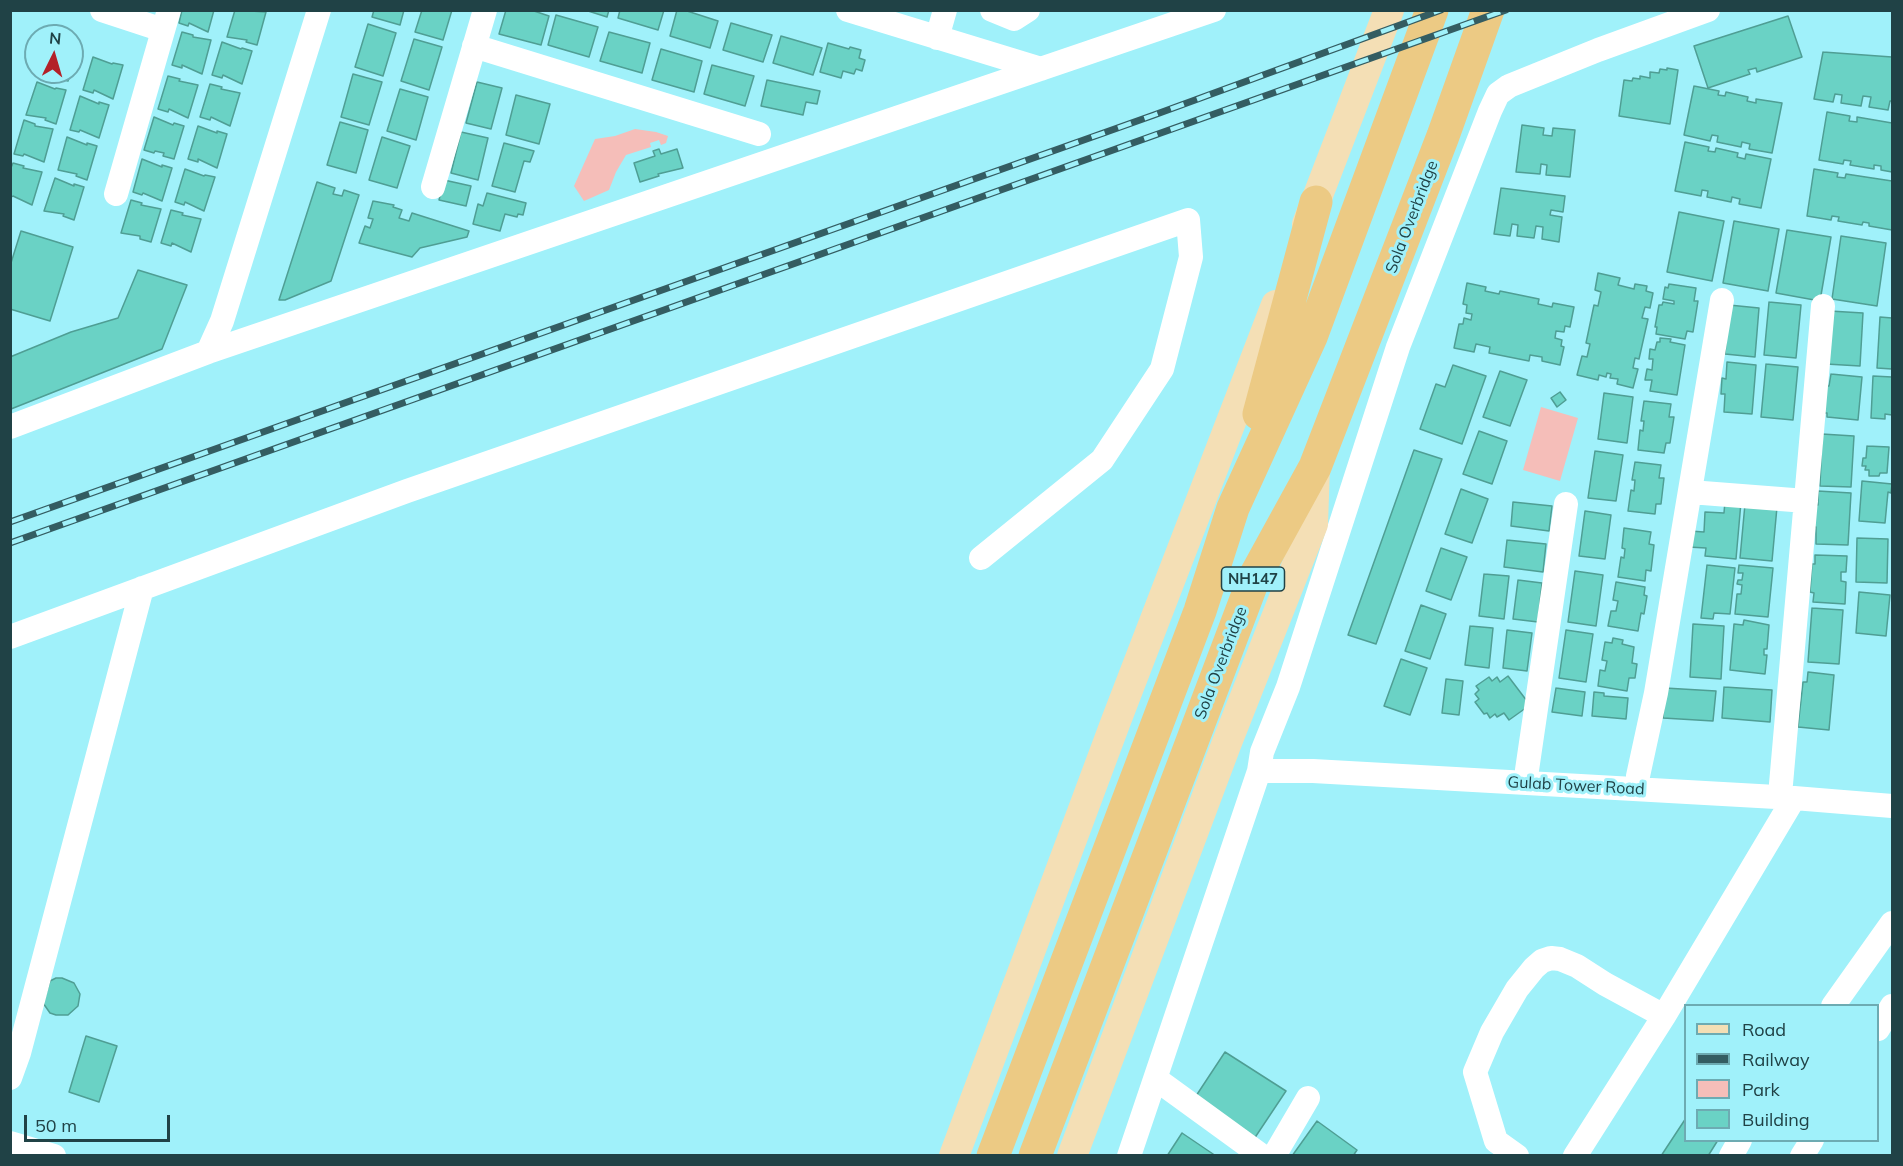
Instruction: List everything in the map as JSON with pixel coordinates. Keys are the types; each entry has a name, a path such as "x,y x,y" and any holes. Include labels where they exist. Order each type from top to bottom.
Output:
{"highway":[{"name":"NH147","path":"993,1155 1200,611 1233,508 1311,337 1432,10"},
{"name":"Sola Overbridge","path":"1035,1155 1254,578 1315,466 1443,136 1488,10"},
{"path":"1233,508 1316,202"}],"main road":[{"path":"954,1155 1116,721 1389,10"},
{"path":"1072,1155 1226,745 1313,524 1315,466"}],"street":[{"path":"102,10 166,20 116,194"},
{"path":"208,352 222,321 319,10"},
{"path":"433,187 485,10"},
{"path":"937,38 945,10"},
{"path":"992,10 1014,19 1028,10"},
{"path":"10,427 208,352 1214,10"},
{"path":"1129,1155 1288,687 1398,347 1498,94 1509,86 1598,50 1708,10"},
{"path":"853,11 1041,69"},
{"path":"474,46 759,134"},
{"path":"10,637 418,487 1188,220 1191,257 1162,369 1102,460 981,558"},
{"path":"1638,776 1656,693 1722,300"},
{"path":"1575,1155 1664,1016 1787,791 1806,501 1822,306"},
{"path":"1690,492 1806,501"},
{"path":"1527,770 1566,504"},
{"path":"10,1078 19,1053 142,588"},
{"path":"1261,762 1313,758 1638,776 1787,791 1893,789"},
{"name":"Gulab Tower Road","path":"1261,762 1313,771 1787,791 1893,806"},
{"path":"1834,1004 1893,923"},
{"path":"1517,1155 1491,1148 1474,1072 1492,1032 1517,989 1534,968 1542,961 1551,958 1560,959 1577,966 1664,1016"},
{"path":"1879,1027 1893,1006"},
{"path":"1156,1079 1262,1155"},
{"path":"1274,1155 1308,1098"},
{"path":"1731,1155 1739,1142"},
{"path":"1802,1155 1811,1142"},
{"path":"10,1143 54,1155"}],"green space":[{"path":"635,129 668,136 666,143 661,145 659,140 650,143 651,147 626,155 609,190 584,201 574,186 595,139 615,136"},
{"path":"1541,407 1578,418 1560,481 1523,470"}],"building":[{"path":"182,10 214,10 208,32 189,23 188,26 179,23"},
{"path":"235,10 266,12 257,45 246,42 247,40 227,37"},
{"path":"374,10 404,10 400,25 372,17"},
{"path":"422,10 452,10 443,40 415,32"},
{"path":"506,10 531,10 549,16 541,45 499,34"},
{"path":"585,10 609,10 607,17"},
{"path":"620,10 664,10 658,30 618,18"},
{"path":"677,10 684,10 718,21 710,48 670,36"},
{"path":"556,15 598,27 589,57 548,45"},
{"path":"1788,16 1802,57 1757,72 1756,68 1748,70 1750,74 1708,88 1694,46"},
{"path":"731,23 772,35 763,62 723,50"},
{"path":"368,24 396,33 383,76 355,67"},
{"path":"182,32 193,35 193,37 211,40 202,74 182,65 182,68 172,65"},
{"path":"609,32 650,43 642,73 600,61"},
{"path":"781,36 822,48 813,75 773,63"},
{"path":"414,39 442,47 429,90 401,81"},
{"path":"222,42 252,51 242,84 223,75 222,78 212,75"},
{"path":"828,43 861,50 859,58 865,60 862,71 856,69 854,74 843,71 841,78 820,72"},
{"path":"661,49 702,61 694,92 652,80"},
{"path":"1823,52 1892,57 1892,101 1890,101 1888,110 1869,107 1871,97 1863,96 1861,106 1841,103 1842,95 1835,94 1833,102 1814,99"},
{"path":"93,57 112,64 123,65 113,99 94,90 93,93 83,90"},
{"path":"712,65 754,76 745,106 704,94"},
{"path":"1667,68 1678,70 1670,124 1619,116 1624,80 1640,79 1640,76 1650,78 1650,72 1659,73 1660,69 1667,70"},
{"path":"353,74 382,82 369,125 341,117"},
{"path":"168,76 198,85 188,118 169,109 168,112 158,109"},
{"path":"767,80 820,91 817,104 806,102 803,115 761,106"},
{"path":"477,82 502,88 491,129 466,123"},
{"path":"36,84 66,90 56,124 45,120 46,118 26,115"},
{"path":"210,84 240,93 230,126 211,117 210,120 200,117"},
{"path":"1694,86 1719,91 1718,95 1725,96 1726,92 1748,97 1747,101 1756,103 1756,99 1782,103 1772,153 1749,149 1750,144 1742,142 1741,147 1717,142 1718,136 1712,135 1710,141 1684,135"},
{"path":"400,89 428,97 416,140 387,131"},
{"path":"516,95 550,104 539,144 506,135"},
{"path":"80,96 99,104 99,102 109,105 99,138 80,130 79,132 70,130"},
{"path":"1827,112 1850,116 1849,121 1857,122 1857,117 1892,123 1892,172 1881,170 1881,166 1874,165 1874,169 1850,165 1851,161 1844,160 1843,164 1819,160"},
{"path":"154,117 173,125 174,123 184,126 174,159 163,156 164,153 144,150"},
{"path":"24,120 35,126 53,129 44,162 24,154 23,156 14,154"},
{"path":"340,122 368,130 356,173 327,165"},
{"path":"1522,125 1544,128 1543,135 1552,136 1553,128 1575,130 1570,177 1546,175 1547,165 1541,164 1540,174 1516,172"},
{"path":"198,126 227,134 217,168 198,159 198,162 188,159"},
{"path":"461,132 488,138 478,180 451,173"},
{"path":"67,137 87,145 87,143 97,146 87,180 76,176 77,174 58,170"},
{"path":"382,137 410,146 397,188 369,180"},
{"path":"1685,142 1709,147 1708,151 1715,152 1716,148 1738,153 1737,157 1745,159 1746,154 1771,159 1761,208 1739,204 1740,199 1732,197 1731,202 1707,197 1708,191 1702,190 1701,196 1675,191"},
{"path":"504,143 534,151 530,162 524,161 515,192 492,186"},
{"path":"659,149 661,154 677,149 683,168 658,174 659,176 640,182 634,163 655,156 653,151"},
{"path":"142,159 162,167 162,165 172,168 162,201 143,193 142,195 133,192"},
{"path":"13,163 24,166 23,168 42,172 32,205 13,196 10,198 10,170"},
{"path":"185,169 204,176 215,177 204,211 185,202 184,205 175,202"},
{"path":"1814,169 1838,173 1837,177 1845,178 1846,174 1892,181 1892,230 1869,226 1869,223 1863,222 1862,225 1838,221 1839,217 1832,216 1831,220 1807,216"},
{"path":"55,178 74,186 74,184 84,187 74,220 63,216 64,214 44,211"},
{"path":"444,180 471,186 466,206 439,200"},
{"path":"317,182 335,188 333,194 342,196 344,190 359,195 331,281 285,300 279,300"},
{"path":"1501,188 1565,196 1563,212 1551,210 1550,215 1562,217 1559,242 1542,239 1543,227 1536,226 1534,238 1517,236 1518,225 1512,224 1510,236 1494,234"},
{"path":"487,193 526,203 523,215 518,214 517,217 505,214 500,231 473,224 478,204 483,206"},
{"path":"131,200 142,203 141,205 161,209 151,242 140,239 140,236 121,233"},
{"path":"373,201 394,205 393,207 402,210 399,218 409,221 412,213 469,231 467,237 420,248 412,257 359,243 365,226 370,228 373,219 368,218"},
{"path":"171,210 201,219 191,252 172,243 171,246 161,243"},
{"path":"1679,212 1724,221 1712,281 1667,272"},
{"path":"1734,221 1779,229 1768,291 1723,283"},
{"path":"1787,230 1831,237 1820,301 1776,293"},
{"path":"21,231 73,247 50,321 10,309 10,266"},
{"path":"1841,236 1886,243 1877,306 1832,299"},
{"path":"138,270 187,285 162,349 11,409 10,357 71,332 118,318"},
{"path":"1598,273 1620,278 1618,285 1634,289 1635,284 1647,286 1646,291 1653,293 1650,308 1645,307 1642,318 1648,319 1639,359 1635,358 1633,368 1638,369 1633,388 1617,384 1618,379 1610,378 1611,374 1607,373 1606,377 1599,375 1598,380 1577,375 1582,356 1587,357 1590,344 1586,343 1594,305 1598,306 1601,292 1595,290"},
{"path":"1467,283 1486,287 1485,291 1499,294 1500,291 1539,299 1538,304 1552,307 1553,303 1574,307 1570,327 1565,326 1564,332 1556,331 1555,338 1562,340 1561,346 1564,347 1560,365 1542,361 1542,357 1530,355 1529,361 1489,353 1490,347 1476,344 1474,352 1454,348 1459,324 1463,324 1464,318 1471,320 1472,314 1466,313 1467,305 1463,304"},
{"path":"1669,284 1696,288 1694,301 1698,301 1693,332 1687,331 1685,339 1656,334 1659,305 1663,302 1674,304 1674,301 1663,299 1665,287 1668,288"},
{"path":"1769,302 1801,305 1796,358 1764,355"},
{"path":"1729,305 1759,308 1755,357 1725,354"},
{"path":"1830,311 1863,313 1860,366 1826,364"},
{"path":"1880,317 1892,318 1892,369 1877,368"},
{"path":"1660,338 1671,339 1670,342 1685,345 1677,395 1650,391 1652,380 1645,380 1647,369 1652,370 1653,359 1649,359 1650,349 1655,350"},
{"path":"1727,362 1756,365 1752,414 1724,412 1725,394 1721,394 1722,378 1726,379"},
{"path":"1766,364 1798,367 1793,420 1761,417"},
{"path":"1453,365 1486,376 1462,444 1420,429 1436,384 1445,387"},
{"path":"1500,371 1527,380 1510,426 1483,417"},
{"path":"1831,374 1862,377 1858,420 1827,417 1827,413 1823,413 1826,386 1829,386"},
{"path":"1873,376 1892,377 1892,415 1885,414 1885,419 1871,418"},
{"path":"1560,392 1566,400 1557,407 1551,398"},
{"path":"1604,393 1633,397 1627,443 1598,439"},
{"path":"1644,401 1671,404 1669,417 1674,417 1670,443 1666,443 1664,453 1638,450 1640,430 1643,431 1644,421 1641,421"},
{"path":"1479,431 1507,441 1492,484 1463,474"},
{"path":"1822,434 1854,436 1851,487 1820,486"},
{"path":"1867,446 1889,447 1887,473 1869,476 1869,470 1865,470 1866,466 1862,466 1863,458 1866,458"},
{"path":"1414,450 1442,459 1376,644 1348,635"},
{"path":"1595,451 1623,455 1616,501 1588,498"},
{"path":"1635,462 1661,465 1659,478 1664,478 1661,504 1656,504 1655,514 1628,511 1631,490 1634,491 1635,480 1632,480"},
{"path":"1862,481 1892,484 1891,493 1888,492 1885,523 1859,521"},
{"path":"1461,489 1488,499 1472,543 1445,534"},
{"path":"1818,491 1851,493 1848,545 1816,544 1816,527 1813,527 1814,505 1818,505"},
{"path":"1725,501 1741,502 1736,559 1705,556 1706,548 1688,547 1690,531 1704,532 1705,512 1724,513"},
{"path":"1513,502 1552,506 1549,531 1511,526"},
{"path":"1745,504 1777,507 1772,561 1740,558"},
{"path":"1585,511 1611,515 1605,559 1579,556"},
{"path":"1624,528 1651,532 1649,544 1654,545 1651,571 1646,570 1645,581 1618,577 1621,557 1624,558 1625,549 1622,548"},
{"path":"1857,538 1888,539 1887,583 1856,582"},
{"path":"1507,540 1546,544 1543,572 1504,567"},
{"path":"1441,548 1467,557 1451,600 1426,591"},
{"path":"1815,555 1847,556 1846,572 1841,572 1841,581 1846,582 1845,604 1813,602 1814,593 1810,592"},
{"path":"1707,565 1735,568 1730,614 1714,613 1713,619 1701,618"},
{"path":"1739,565 1773,568 1768,617 1735,614 1737,594 1741,594 1742,585 1737,584 1738,580 1742,580 1743,573 1738,573"},
{"path":"1575,571 1603,575 1596,626 1568,622"},
{"path":"1484,574 1509,576 1504,619 1479,616"},
{"path":"1518,580 1542,583 1538,622 1513,619"},
{"path":"1616,582 1645,587 1644,595 1647,596 1638,631 1608,626 1611,611 1616,611 1618,601 1613,600"},
{"path":"1859,592 1890,595 1886,636 1856,633"},
{"path":"1421,605 1446,614 1430,659 1405,651"},
{"path":"1812,608 1843,610 1839,664 1808,662"},
{"path":"1744,620 1769,625 1767,649 1764,649 1764,655 1767,655 1765,674 1730,670 1734,624 1743,625"},
{"path":"1693,624 1724,626 1721,679 1690,677"},
{"path":"1470,626 1493,628 1489,668 1465,665"},
{"path":"1507,630 1532,633 1527,671 1503,668"},
{"path":"1566,630 1593,634 1586,682 1559,678"},
{"path":"1613,638 1623,640 1622,644 1634,647 1632,663 1637,664 1635,678 1629,678 1627,691 1598,686 1600,670 1605,671 1607,661 1602,660 1605,642 1612,643"},
{"path":"1401,659 1427,668 1410,715 1384,706"},
{"path":"1808,672 1834,675 1829,730 1798,727 1803,682 1807,682"},
{"path":"1508,676 1530,705 1509,720 1504,713 1497,717 1495,714 1490,718 1475,702 1479,699 1475,694 1479,690 1476,686 1489,677 1492,681 1497,677 1500,682"},
{"path":"1446,679 1463,681 1459,715 1442,713"},
{"path":"1724,687 1772,690 1770,722 1722,718"},
{"path":"1556,688 1585,692 1582,716 1552,712"},
{"path":"1665,688 1716,691 1713,721 1663,718"},
{"path":"1594,692 1604,693 1604,696 1628,698 1626,719 1592,716"},
{"path":"56,978 74,983 80,994 78,1006 68,1015 50,1013 43,1003 50,981"},
{"path":"86,1036 117,1046 99,1102 69,1092"},
{"path":"1225,1052 1286,1091 1254,1139 1194,1099"},
{"path":"1317,1121 1357,1150 1353,1156 1292,1156"},
{"path":"1684,1121 1684,1142 1717,1142 1708,1156 1661,1156"},
{"path":"1182,1133 1216,1156 1167,1156"}],"railway":[{"path":"10,522 1154,115 1441,10"},
{"path":"10,543 1506,10"}]}
